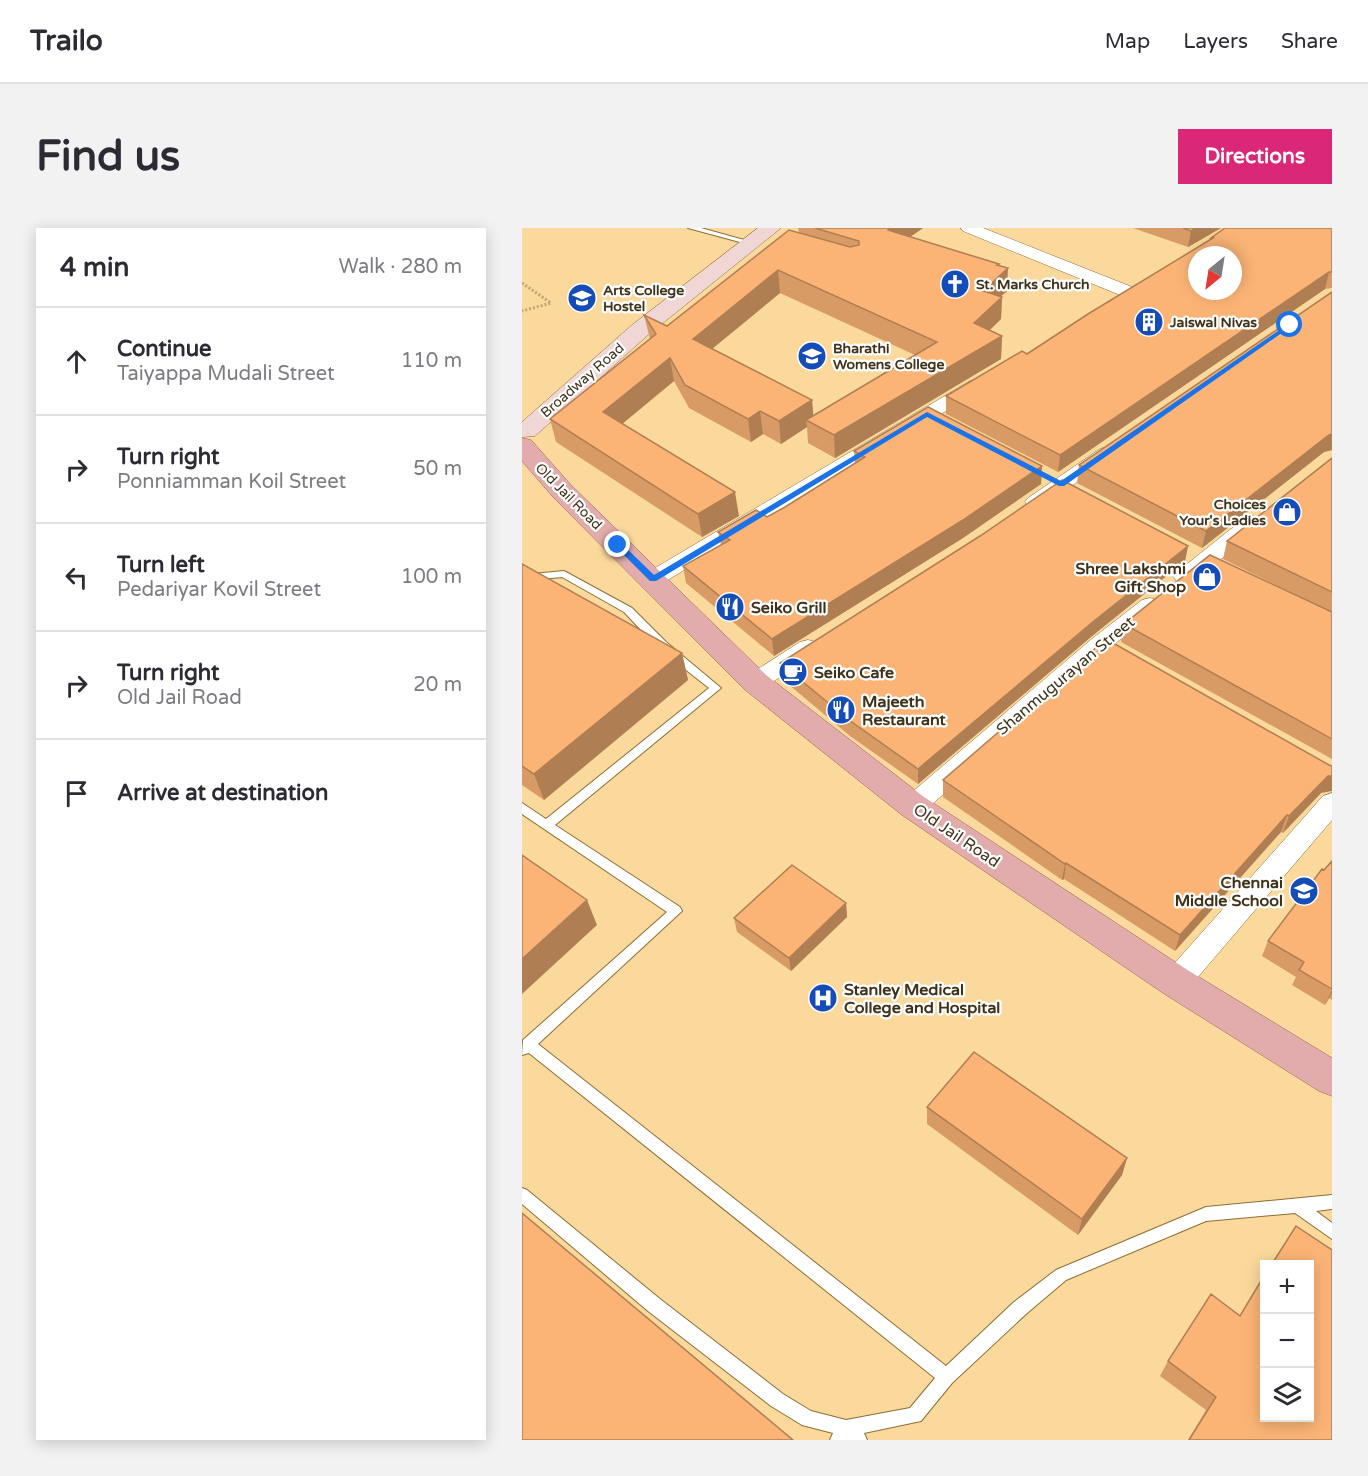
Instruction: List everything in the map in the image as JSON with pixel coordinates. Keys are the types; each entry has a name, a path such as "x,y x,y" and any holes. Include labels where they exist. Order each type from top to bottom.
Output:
{"main road":[{"name":"Broadway Road","path":"523,435 640,330 762,238"},
{"name":"Broadway Road","path":"529,399 640,330"},
{"name":"Old Jail Road","path":"523,435 562,491 755,682 913,806 1176,982 1332,1079"},
{"name":"Old Jail Road","path":"522,481 618,545"}],"street":[{"path":"969,228 1136,290 1111,305"},
{"path":"653,579 988,378"},
{"path":"927,414 947,425"},
{"path":"1016,515 1118,444"},
{"path":"1041,473 1082,495"},
{"name":"Shanmugurayan Street","path":"913,806 1111,649 1205,561 1269,510"},
{"path":"1184,550 1226,572"},
{"path":"755,682 824,638"},
{"path":"1176,982 1332,803"}],"lane":[{"path":"692,228 762,238"},
{"path":"522,578 564,574 628,610 662,645 716,688 546,825"},
{"path":"522,808 676,911 525,1047 946,1377"},
{"path":"522,1195 654,1305 777,1400 808,1419 860,1440"},
{"path":"842,1434 915,1415 946,1377 1061,1275 1206,1214 1332,1202"},
{"path":"1297,1205 1332,1232"}],"path":[{"path":"522,283 551,303 522,311"}],"building":[{"path":"815,228 891,228 888,230 1008,268 983,291 1002,297 974,323 1002,336 834,435 806,420 937,342 778,270 693,339 812,400 779,421 760,411 748,419 685,385 670,358 603,412 735,492 698,514 550,419 656,334 644,315 667,326 789,230 850,247 859,245 859,241"},
{"path":"1225,228 1332,228 1332,272 1060,455 946,396 1022,351 1027,354 1188,253 1188,300 1242,300 1242,246 1200,246 1213,238 1211,238"},
{"path":"1332,292 1332,434 1206,531 1079,465"},
{"path":"928,407 1042,466 963,520 772,639 683,566 730,540 718,532 756,510 767,517 785,507 865,457 854,451"},
{"path":"1332,458 1332,592 1227,541"},
{"path":"1062,480 1188,546 1094,621 918,769 849,720 780,663 980,536"},
{"path":"1210,555 1332,612 1332,739 1124,624"},
{"path":"522,564 682,653 534,774 522,766"},
{"path":"1106,639 1332,766 1332,776 1328,776 1289,816 1287,815 1180,935 1065,864 943,780"},
{"path":"522,855 587,900 522,959"},
{"path":"1332,861 1332,989 1299,970 1304,962 1268,941 1322,869 1324,870"},
{"path":"792,865 846,903 789,958 734,918"},
{"path":"974,1052 1127,1158 1082,1219 927,1107"},
{"path":"522,1213 793,1440 522,1440"},
{"path":"1296,1226 1332,1250 1332,1440 1189,1440 1216,1397 1168,1361 1211,1294 1240,1316 1260,1283 1260,1422 1314,1422 1314,1260 1275,1260"}],"place":[{"name":"St. Marks Church","path":"955,284"},
{"name":"Arts College Hostel","path":"582,298"},
{"name":"Jaiswal Nivas","path":"1149,322"},
{"name":"Bharathi Womens College","path":"812,356"},
{"name":"Choices Your's Ladies","path":"1287,512"},
{"name":"Shree Lakshmi Gift Shop","path":"1207,577"},
{"name":"Seiko Grill","path":"730,607"},
{"name":"Seiko Cafe","path":"793,672"},
{"name":"Majeeth Restaurant","path":"841,710"},
{"name":"Chennai Middle School","path":"1304,891"},
{"name":"Stanley Medical College and Hospital","path":"823,998"}],"route":[{"path":"618,545 653,579 927,414 1061,484 1290,325"}]}
